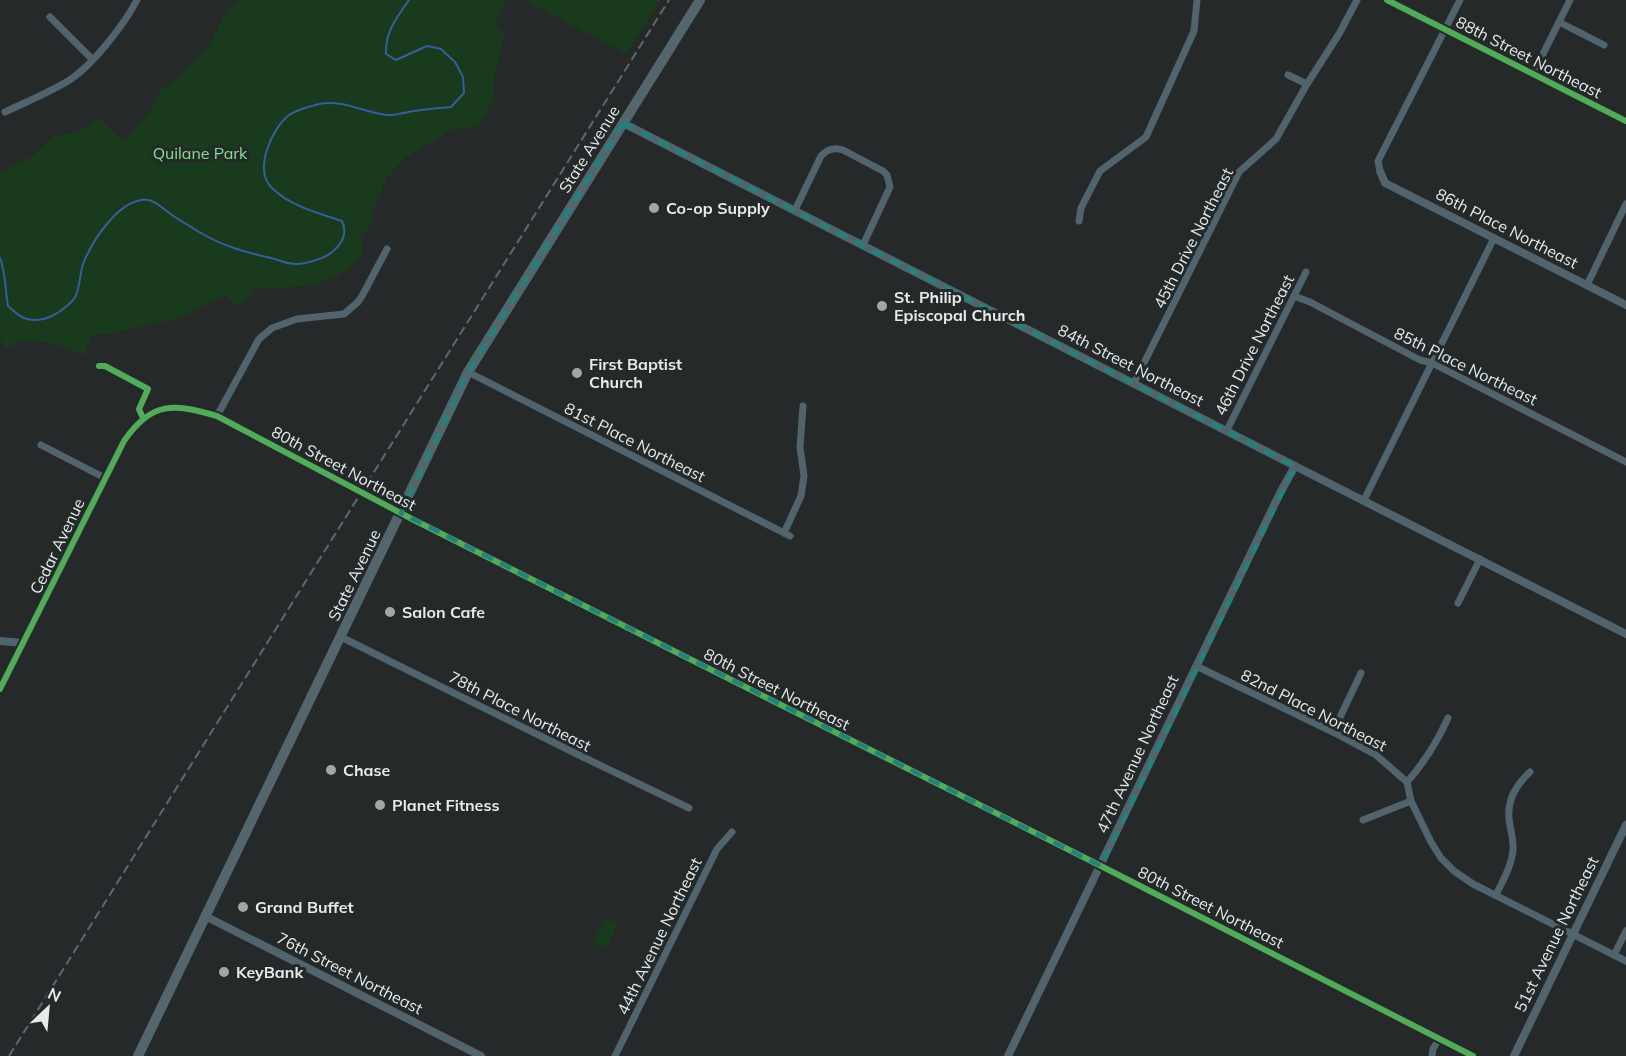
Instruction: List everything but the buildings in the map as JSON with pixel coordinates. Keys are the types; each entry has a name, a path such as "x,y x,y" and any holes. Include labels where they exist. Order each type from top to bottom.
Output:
{"main road":[{"name":"State Avenue","path":"138,1056 468,372 700,0"},
{"name":"88th Street Northeast","path":"1387,0 1626,121"}],"street":[{"path":"5,112 69,80 92,59 128,16 136,0"},
{"path":"1079,221 1081,208 1100,171 1146,137 1194,31 1197,0"},
{"name":"45th Drive Northeast","path":"1134,383 1239,172 1276,139 1357,0"},
{"path":"1380,171 1378,161 1460,0"},
{"path":"1533,74 1570,0"},
{"path":"50,17 92,59"},
{"path":"1559,22 1604,45"},
{"path":"1288,75 1307,84"},
{"name":"84th Street Northeast","path":"623,123 1626,634"},
{"path":"795,210 821,156 829,150 843,150 883,171 890,181 888,193 863,245"},
{"name":"86th Place Northeast","path":"1380,171 1384,183 1626,305"},
{"path":"1587,285 1626,204"},
{"path":"1364,500 1494,238"},
{"path":"217,416 259,339 272,328 297,319 344,314 362,296 387,249"},
{"name":"46th Drive Northeast","path":"1227,430 1306,272"},
{"name":"85th Place Northeast","path":"1294,296 1626,462"},
{"path":"99,366 105,366 148,389 139,409 142,418"},
{"name":"81st Place Northeast","path":"468,372 787,534 801,496 804,476 800,447 803,406"},
{"name":"80th Street Northeast","path":"142,418 162,409 175,407 217,416 401,513 1473,1056"},
{"name":"Cedar Avenue","path":"0,688 124,441 142,418"},
{"path":"41,445 105,478"},
{"name":"47th Avenue Northeast","path":"1008,1056 1295,466"},
{"path":"1458,603 1480,559"},
{"name":"78th Place Northeast","path":"341,636 688,808"},
{"path":"0,641 23,643"},
{"name":"82nd Place Northeast","path":"1196,666 1376,755 1407,782"},
{"path":"1333,732 1360,673"},
{"path":"1448,718 1420,767 1407,782 1411,801 1441,858 1454,871 1473,884 1626,961"},
{"path":"1496,895 1509,869 1513,848 1508,817 1510,803 1518,783 1530,772"},
{"path":"1363,820 1411,801"},
{"name":"51st Avenue Northeast","path":"1514,1056 1626,825"},
{"name":"44th Avenue Northeast","path":"615,1056 717,849 732,832"},
{"name":"76th Street Northeast","path":"206,916 481,1056"},
{"path":"1614,955 1626,931"},
{"path":"1432,1056 1439,1039"}],"highlighted area":[{"path":"623,123 1295,466 1101,866 401,513 468,372"}],"green space":[{"name":"Quilane Park","path":"239,0 507,0 495,23 504,34 494,77 494,99 478,126 452,130 405,158 387,178 371,215 373,220 361,238 364,252 341,274 305,286 253,288 250,299 237,306 225,295 179,318 91,336 84,356 57,344 25,340 5,348 0,339 0,172 30,158 54,136 75,133 100,119 123,141 150,112 159,91 178,78 209,46 227,9"},
{"path":"524,0 661,0 626,54"},
{"path":"607,918 618,925 607,947 604,948 595,944 594,941"}],"waterway":[{"path":"0,258 8,306 24,318 38,320 54,315 74,299 83,264 100,233 118,213 138,201 154,202 179,220 225,245 288,263 311,262 329,254 339,246 343,238 342,221 287,200 272,188 264,171 267,150 276,129 289,115 319,104 337,103 390,115 451,107 464,93 463,77 455,62 441,49 427,46 396,60 386,54 387,39 396,19 409,0"}],"railway":[{"path":"9,1056 669,0"}],"cycle path":[{"path":"1387,0 1626,121"},
{"path":"99,366 105,366 148,389 139,409 143,418"},
{"path":"0,689 124,441 144,418 154,412 176,408 202,412 217,416 412,519 1473,1056"}],"place":[{"name":"Co-op Supply","path":"654,208"},
{"name":"St. Philip Episcopal Church","path":"882,306"},
{"name":"First Baptist Church","path":"577,373"},
{"name":"Salon Cafe","path":"390,612"},
{"name":"Chase","path":"331,770"},
{"name":"Planet Fitness","path":"380,805"},
{"name":"Grand Buffet","path":"243,907"},
{"name":"KeyBank","path":"224,972"}]}
